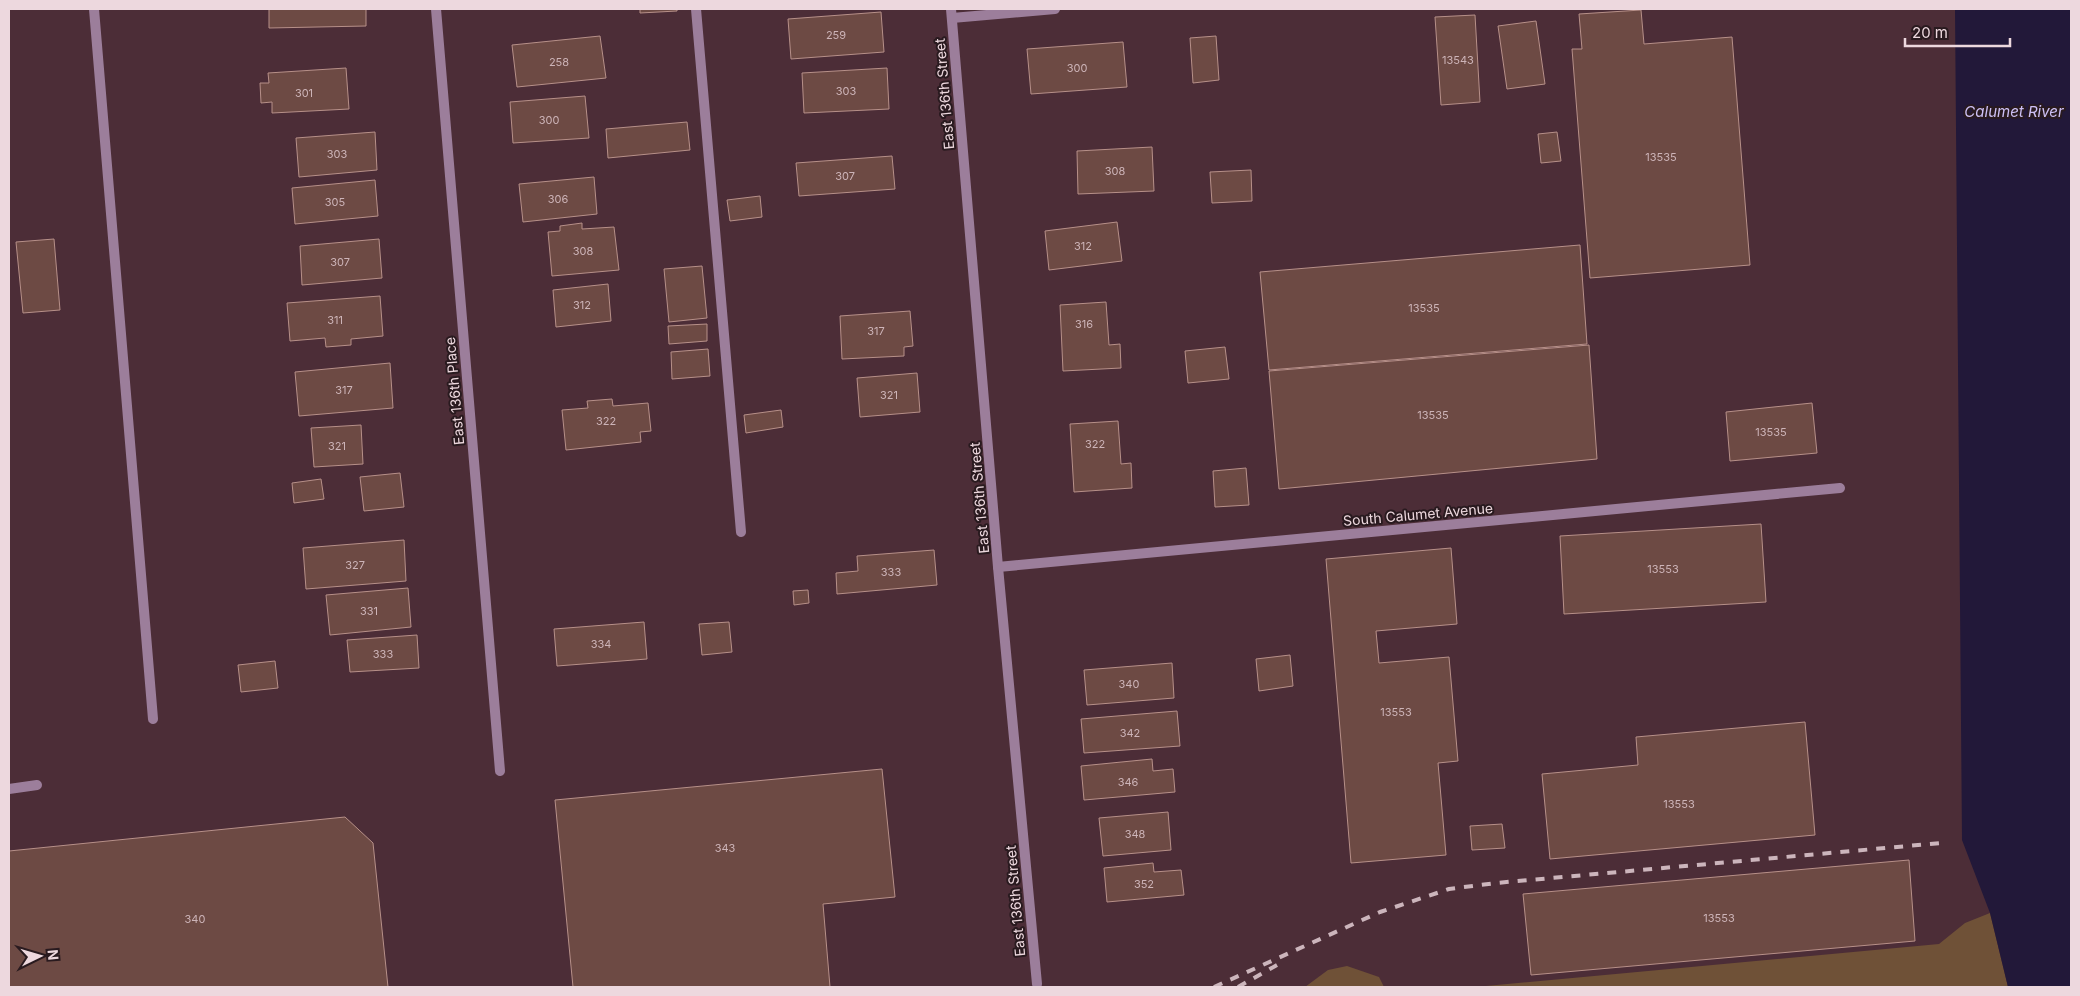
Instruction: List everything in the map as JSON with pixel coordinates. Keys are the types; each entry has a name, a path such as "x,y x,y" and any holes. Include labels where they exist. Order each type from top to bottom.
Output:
{"street":[{"path":"94,9 153,719"},
{"name":"East 136th Place","path":"436,9 500,771"},
{"path":"696,9 741,532"},
{"path":"951,13 1055,9"},
{"name":"East 136th Street","path":"951,13 998,567 1037,984"},
{"name":"South Calumet Avenue","path":"998,567 1840,488"},
{"path":"9,789 37,785"}],"shaded area":[{"path":"1990,913 2008,987 1475,987 1939,944 1965,923"},
{"path":"1347,966 1379,977 1384,987 1305,987 1328,970"}],"water":[{"name":"Calumet River","path":"1955,9 2071,9 2071,987 2008,987 1990,913 1962,840"}],"building":[{"path":"269,9 366,9 366,26 269,28"},
{"path":"640,9 677,9 677,11 640,13"},
{"path":"1641,10 1644,44 1732,37 1750,265 1590,278 1572,49 1582,49 1579,14"},
{"path":"881,12 884,52 791,59 788,19"},
{"path":"1475,15 1480,102 1441,105 1435,17"},
{"path":"1536,21 1545,84 1507,89 1498,26"},
{"path":"600,36 606,78 517,87 512,45"},
{"path":"1216,36 1219,80 1193,83 1190,38"},
{"path":"1123,42 1127,87 1031,94 1027,49"},
{"path":"346,68 349,109 272,113 272,102 261,103 260,83 269,83 268,73"},
{"path":"887,68 889,109 804,113 802,73"},
{"path":"585,96 589,138 513,143 510,102"},
{"path":"687,122 690,150 608,158 606,129"},
{"path":"375,132 377,170 299,177 296,138"},
{"path":"1557,132 1561,161 1541,163 1538,134"},
{"path":"1152,147 1154,191 1078,194 1077,151"},
{"path":"892,156 895,189 799,196 796,163"},
{"path":"1251,170 1252,201 1212,203 1210,172"},
{"path":"594,177 597,214 523,222 519,184"},
{"path":"375,180 378,216 295,224 292,188"},
{"path":"760,196 762,217 730,221 727,200"},
{"path":"1117,222 1122,261 1049,270 1045,231"},
{"path":"582,223 582,229 614,227 619,270 552,276 548,232 560,231 560,226"},
{"path":"54,239 60,310 23,313 16,242"},
{"path":"379,239 382,278 302,285 300,246"},
{"path":"1580,245 1587,344 1269,370 1260,272"},
{"path":"702,266 707,318 669,322 664,269"},
{"path":"608,284 611,321 556,327 553,290"},
{"path":"380,296 383,336 351,339 351,345 326,347 325,338 290,341 287,303"},
{"path":"1106,302 1109,345 1120,344 1121,368 1063,371 1060,305"},
{"path":"910,311 913,346 904,347 904,356 842,359 840,316"},
{"path":"707,324 707,341 669,344 668,326"},
{"path":"1589,345 1597,459 1279,489 1269,371"},
{"path":"1225,347 1229,379 1188,383 1185,351"},
{"path":"708,349 710,376 672,379 671,352"},
{"path":"390,363 393,408 299,416 295,372"},
{"path":"917,373 920,412 860,417 857,378"},
{"path":"612,399 613,406 648,403 651,431 640,432 641,442 566,450 562,410 588,408 587,401"},
{"path":"1812,403 1817,453 1730,461 1726,412"},
{"path":"781,410 783,427 746,433 744,415"},
{"path":"1118,421 1121,464 1131,463 1132,488 1074,492 1070,424"},
{"path":"361,425 363,464 314,467 311,428"},
{"path":"1246,468 1249,505 1215,507 1213,471"},
{"path":"400,473 404,507 364,511 360,477"},
{"path":"321,479 324,499 294,503 292,483"},
{"path":"1761,524 1766,602 1564,614 1560,536"},
{"path":"404,540 406,581 306,589 303,548"},
{"path":"1451,548 1457,624 1376,631 1379,663 1449,657 1458,761 1438,763 1446,855 1351,863 1326,559"},
{"path":"934,550 937,585 837,594 836,573 858,571 857,556"},
{"path":"408,588 411,627 330,635 326,595"},
{"path":"808,590 809,603 794,605 793,591"},
{"path":"644,622 647,659 557,666 554,629"},
{"path":"729,622 732,652 702,655 699,624"},
{"path":"417,635 419,668 350,672 347,640"},
{"path":"1290,655 1293,686 1259,691 1256,659"},
{"path":"275,661 278,688 241,692 238,665"},
{"path":"1172,663 1174,698 1087,705 1084,670"},
{"path":"1177,711 1180,746 1084,753 1081,719"},
{"path":"1805,722 1815,835 1550,859 1542,774 1638,765 1636,737"},
{"path":"1152,759 1153,771 1173,769 1175,792 1084,800 1081,766"},
{"path":"882,769 895,897 823,904 830,987 573,987 555,800"},
{"path":"1168,812 1171,850 1103,856 1099,818"},
{"path":"345,817 373,843 388,987 9,987 9,851"},
{"path":"1502,824 1505,848 1472,850 1470,826"},
{"path":"1909,860 1915,941 1531,975 1523,894"},
{"path":"1153,863 1154,872 1181,870 1184,895 1107,902 1104,868"}],"railway":[{"path":"1214,987 1380,912 1449,889 1496,883 1941,843"},
{"path":"1238,987 1277,965"}]}
